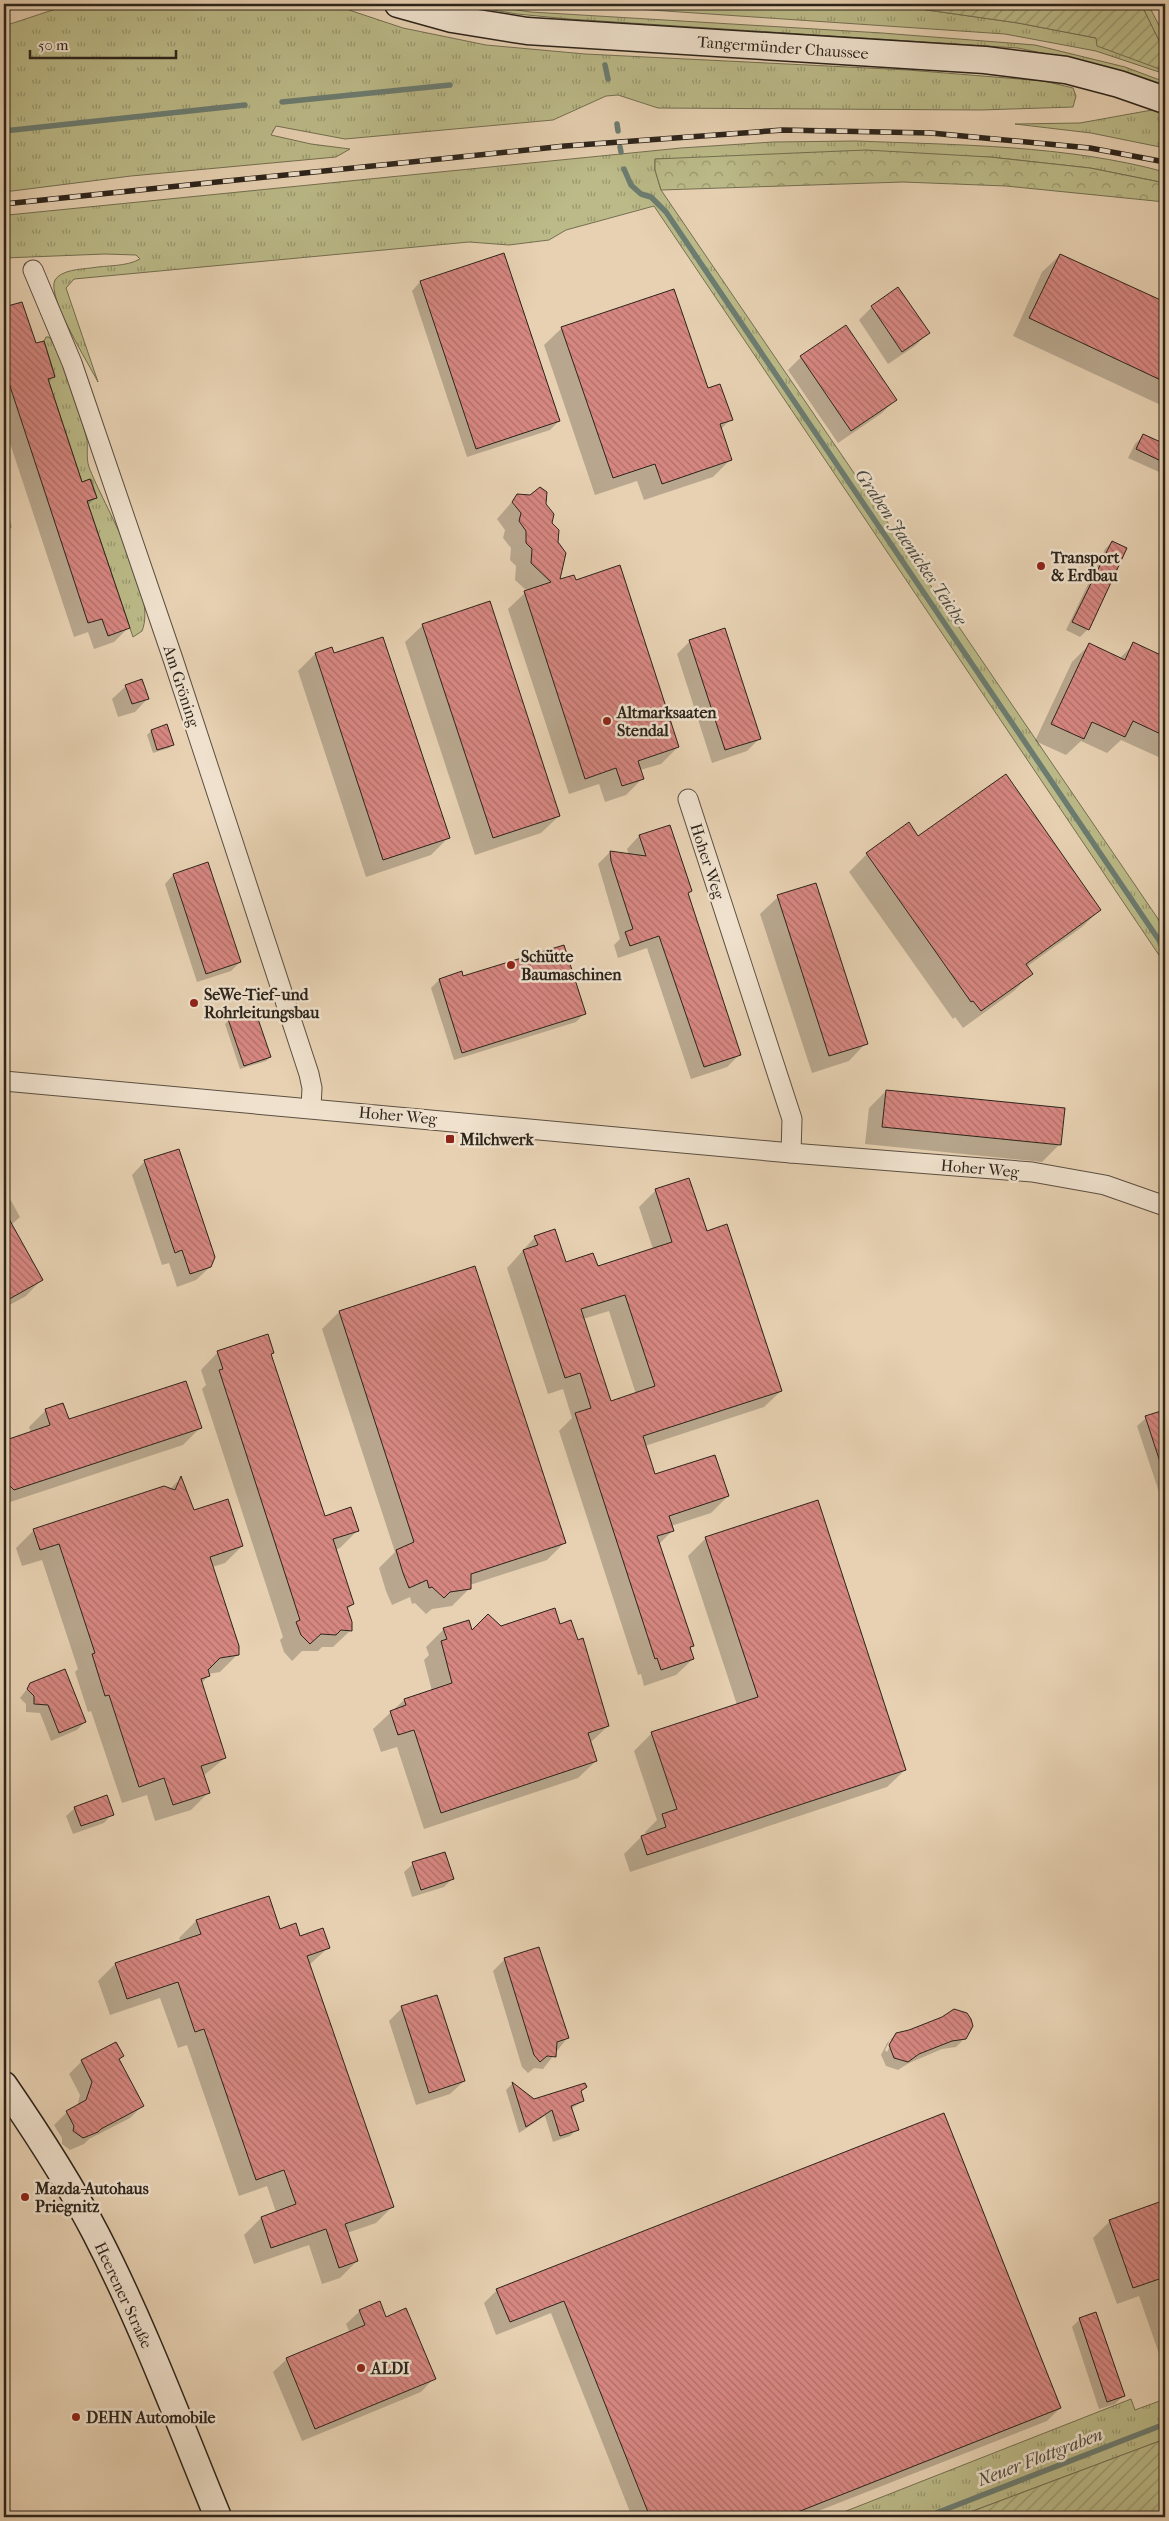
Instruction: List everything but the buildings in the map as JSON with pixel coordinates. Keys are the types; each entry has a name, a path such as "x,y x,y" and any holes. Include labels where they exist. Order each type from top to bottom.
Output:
{"main road":[{"name":"Tangermünder Chaussee","path":"398,4 452,19 526,30 985,60 1066,70 1119,84 1165,100"},
{"name":"Heerener Straße","path":"4,2085 57,2165 114,2270 218,2517"}],"street":[{"name":"Am Gröning","path":"33,270 72,363 179,678 309,1074 312,1088 311,1107"},
{"name":"Hoher Weg","path":"688,799 792,1119 792,1153"},
{"name":"Hoher Weg","path":"4,1081 311,1107 792,1153 1051,1175 1105,1185 1165,1206"}],"green space":[{"path":"71,4 331,4 403,28 486,45 585,54 908,70 1044,81 1073,88 1076,96 1073,107 981,110 658,108 618,95 606,96 553,120 345,139 276,126 271,135 311,144 350,149 336,157 131,176 4,192 4,26"},
{"path":"458,4 476,4 531,12 882,33 1035,45 1125,67 1165,82 1165,88 1099,65 1018,48 569,19 517,14"},
{"path":"562,4 885,4 1018,23 1096,38 1165,71 1165,74 1096,51 1005,34"},
{"path":"885,4 1141,4 1165,53 1165,71 1097,46 1096,38 1018,23"},
{"path":"1141,4 1148,4 1165,37 1165,53"},
{"path":"1152,110 1165,113 1165,148 1091,133 1015,124 1080,123"},
{"path":"856,141 973,145 1051,151 1128,163 1165,172 1165,183 1090,168 990,157 655,159 655,170 661,190 1165,929 1165,964 654,206 566,230 549,240 509,245 469,242 74,279 66,288 98,382 62,315 54,288 55,280 62,274 72,271 123,265 140,259 136,255 105,254 4,258 4,215 681,148 773,142"},
{"path":"866,150 990,157 1090,168 1165,183 1165,202 1006,186 903,182 661,190 655,170 655,159"},
{"path":"46,337 49,337 54,344 76,402 87,440 89,467 136,572 145,615 142,631 133,637 87,501 97,498 91,479 82,482 48,379 55,376 44,341"},
{"path":"1131,2399 1135,2410 1165,2399 1165,2439 957,2517 831,2517"},
{"path":"1165,2439 1165,2517 957,2517"}],"waterway":[{"name":"Graben Jaenickes Teiche","path":"605,65 608,79"},
{"path":"282,102 450,85"},
{"path":"4,131 245,105"},
{"name":"Graben Jaenickes Teiche","path":"617,124 618,131"},
{"name":"Graben Jaenickes Teiche","path":"620,147 621,152"},
{"name":"Graben Jaenickes Teiche","path":"624,169 631,185 641,194 651,197 666,212 1165,949"},
{"name":"Neuer Flottgraben","path":"926,2517 1165,2424"}],"railway":[{"path":"4,9 19,4"},
{"path":"4,204 565,146 783,130 931,133 1090,148 1165,162"}],"place":[{"name":"Transport & Erdbau","path":"1041,566"},
{"name":"Altmarksaaten Stendal","path":"607,721"},
{"name":"Schütte Baumaschinen","path":"511,965"},
{"name":"SeWe-Tief- und Rohrleitungsbau","path":"194,1003"},
{"name":"Milchwerk","path":"450,1139"},
{"name":"Mazda-Autohaus Priegnitz","path":"25,2197"},
{"name":"ALDI","path":"361,2368"},
{"name":"DEHN Automobile","path":"76,2417"}]}
